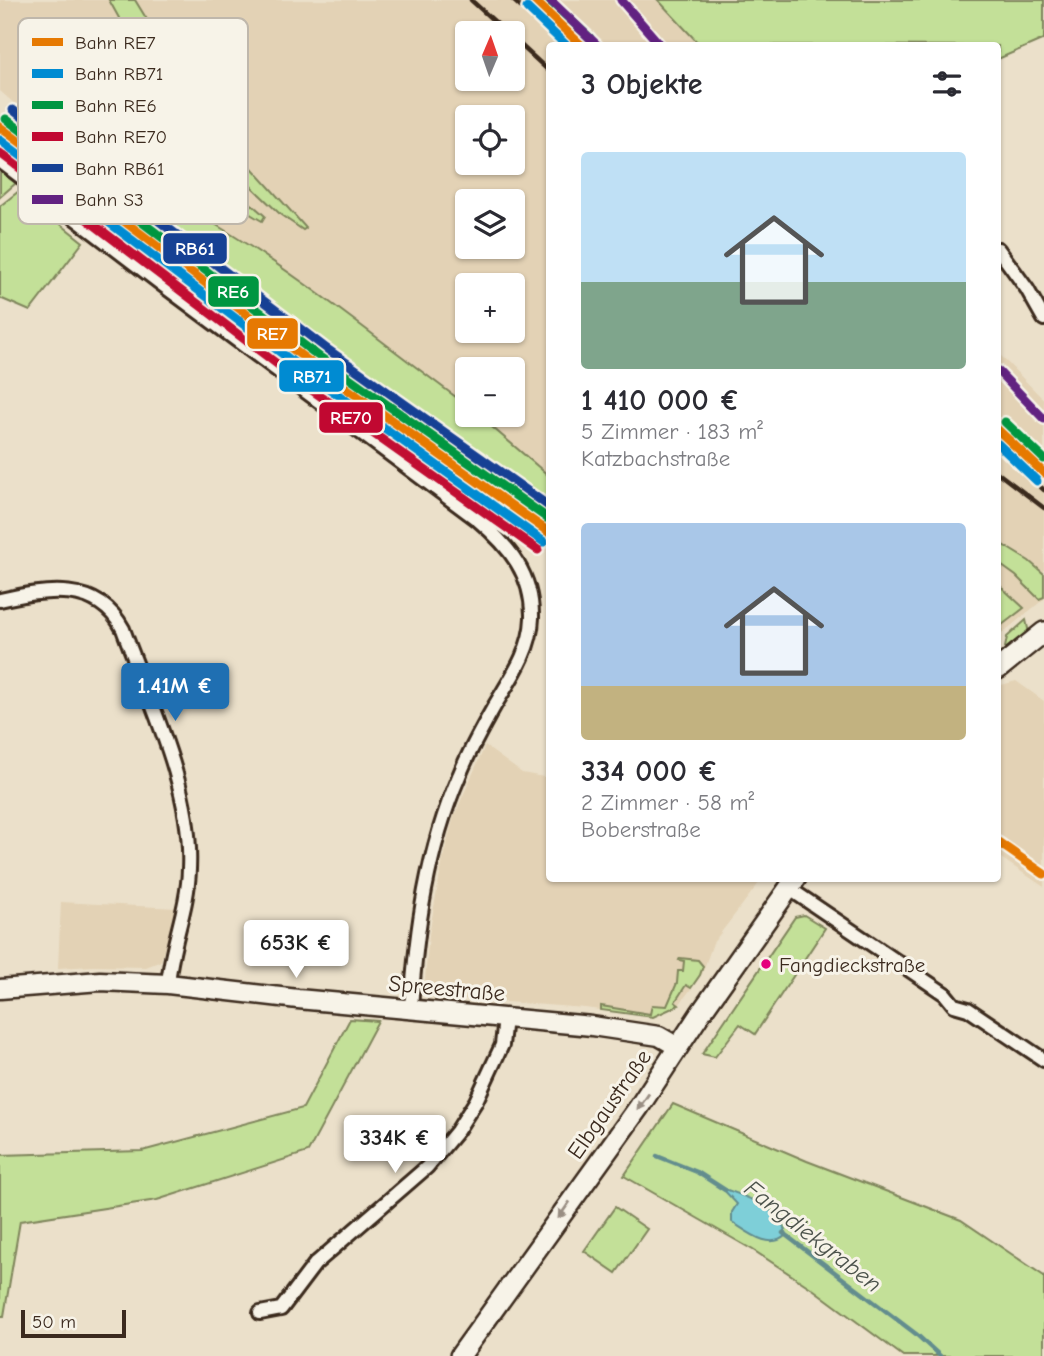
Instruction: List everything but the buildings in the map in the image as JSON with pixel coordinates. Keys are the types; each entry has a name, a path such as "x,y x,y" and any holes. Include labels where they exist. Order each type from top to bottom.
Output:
{"main road":[{"path":"1001,667 1044,632"},
{"name":"Elbgaustraße","path":"460,1356 639,1107 793,884"}],"street":[{"path":"0,161 18,175"},
{"path":"82,224 478,520 508,548 521,567 532,610 528,643 468,755 443,816 424,894 411,1009"},
{"path":"1001,253 1027,289 1044,319"},
{"path":"0,600 57,591 83,595 111,610 123,629 168,751 188,830 187,892 171,958 168,984"},
{"path":"793,884 945,994 954,1005 968,1009 1044,1060"},
{"name":"Spreestraße","path":"0,989 100,981 168,984 310,1001 644,1033 659,1036 678,1047"},
{"path":"260,1314 281,1309 315,1264 427,1167 457,1131 476,1101 502,1045 505,1018"}],"shaded area":[{"path":"0,0 658,0 697,42 546,42 546,525 353,382 157,224 248,224 248,18 18,18 18,107 0,91"},
{"path":"1001,356 1044,400 1044,599 1001,634"},
{"path":"1016,681 1044,701 1044,887 1001,858 1001,685"},
{"path":"485,746 522,773 546,777 546,882 760,882 713,943 702,974 679,1005 653,1017 585,1008 439,997 425,980 429,934 444,853 454,816"},
{"path":"61,902 176,908 161,961 146,967 58,968"}],"green space":[{"path":"109,0 135,0 146,18 119,18"},
{"path":"658,0 1044,0 1044,39 1001,58 1001,42 697,42"},
{"path":"248,163 306,228 303,230 281,215 248,183"},
{"path":"0,170 16,183 0,197"},
{"path":"18,192 18,224 60,224 83,242 30,311 0,298 0,206"},
{"path":"248,201 265,216 262,221 248,213"},
{"path":"139,224 215,224 340,310 455,396 455,427 492,427 546,473 546,522 275,327"},
{"path":"1001,544 1044,574 1044,597 1039,599 1001,565"},
{"path":"1001,587 1024,608 1002,625 1001,629"},
{"path":"1026,620 1029,633 1004,653 1007,637"},
{"path":"804,915 825,928 755,1034 740,1024 715,1057 702,1054 795,917"},
{"path":"679,960 698,960 703,966 691,988 686,985 675,1002 679,1005 653,1017 601,1010 601,1006 650,1014 652,1005 667,1006 677,983 678,971 683,971 684,961"},
{"path":"350,1019 378,1021 308,1152 157,1200 20,1221 4,1316 0,1316 0,1155 142,1151 303,1108"},
{"path":"673,1104 807,1161 961,1220 1044,1276 1044,1356 903,1356 814,1290 753,1250 624,1176"},
{"path":"615,1207 647,1229 616,1273 584,1251"}],"water":[{"path":"722,1188 751,1199 769,1210 783,1225 786,1235 780,1239 766,1241 732,1222 732,1212 737,1204"}],"waterway":[{"name":"Fangdiekgraben","path":"657,1156 697,1172 725,1190"},
{"name":"Fangdiekgraben","path":"783,1233 916,1334 940,1356"}],"railway":[{"path":"471,0 494,21"},
{"path":"513,0 559,42"},
{"path":"525,49 546,68"},
{"path":"1001,450 1044,490"},
{"path":"1001,475 1044,508"}],"rail line":[{"name":"RE7","path":"534,0 578,42"},
{"name":"RE6","path":"549,0 590,38"},
{"name":"S3","path":"550,0 594,42"},
{"name":"S3","path":"621,0 658,42"},
{"name":"RB71","path":"527,8 563,42"},
{"name":"RB61","path":"13,110 18,114"},
{"name":"RE6","path":"6,119 18,128"},
{"name":"RE7","path":"0,127 18,141"},
{"name":"RB71","path":"0,140 18,154"},
{"name":"RE70","path":"0,153 18,167"},
{"name":"RE70","path":"93,224 302,383 538,550"},
{"name":"RB71","path":"111,224 309,374 544,542"},
{"name":"RE7","path":"128,224 315,366 546,530"},
{"name":"RE6","path":"144,224 321,358 546,517"},
{"name":"RB61","path":"163,224 327,349 546,504"},
{"name":"S3","path":"1001,374 1044,419"},
{"name":"RE6","path":"1005,422 1044,459"},
{"name":"RE7","path":"1001,433 1044,473"},
{"name":"RB71","path":"1001,447 1037,481"},
{"name":"RE7","path":"1001,844 1044,874"}],"place":[{"name":"Fangdieckstraße","path":"766,964"}]}
